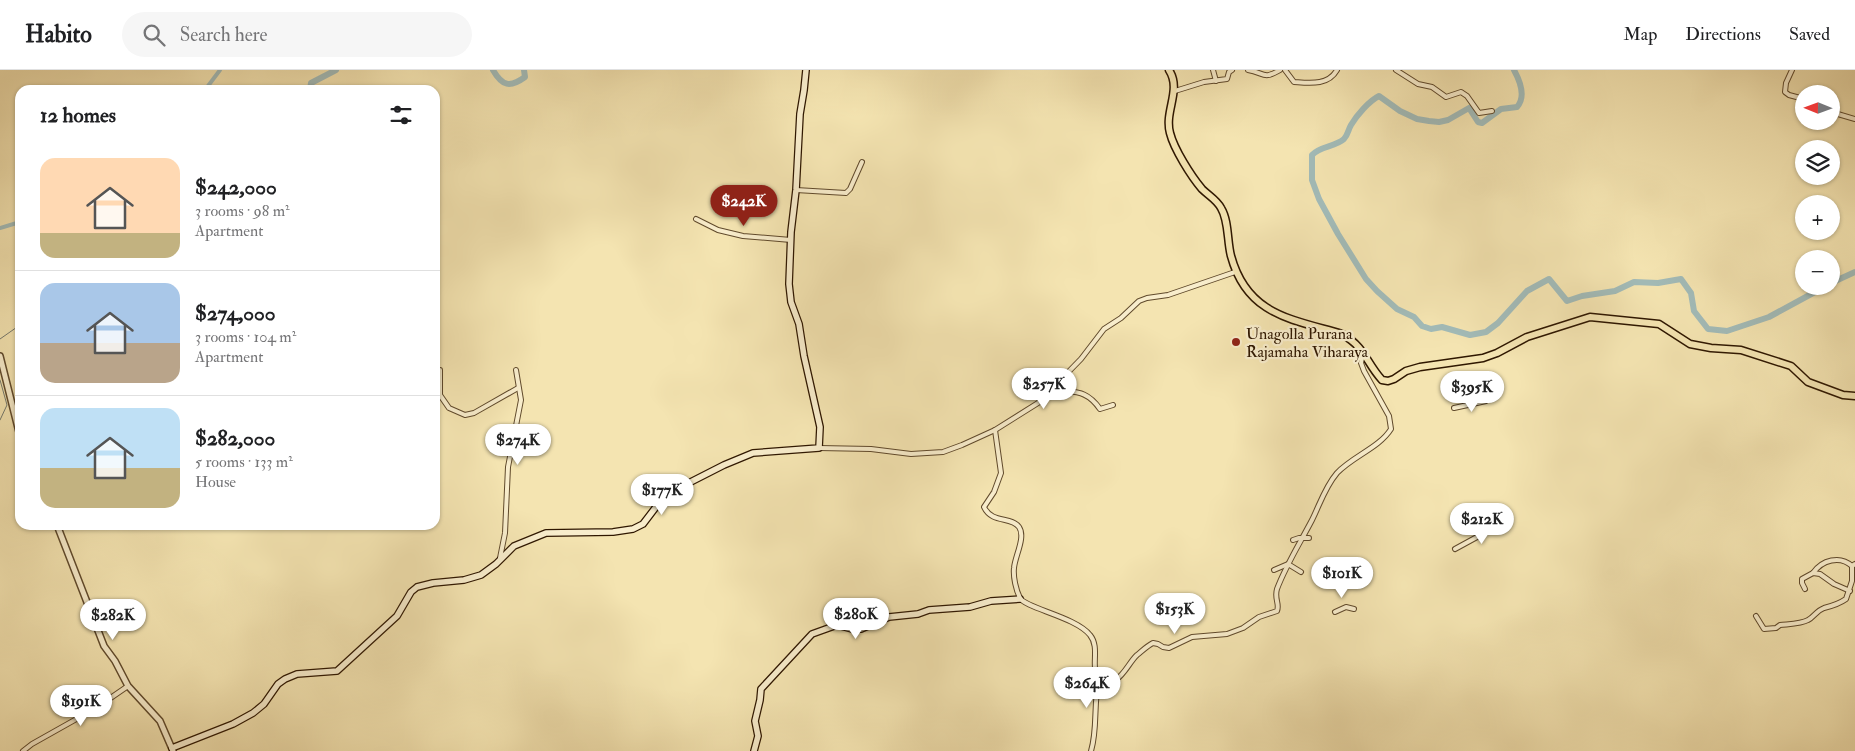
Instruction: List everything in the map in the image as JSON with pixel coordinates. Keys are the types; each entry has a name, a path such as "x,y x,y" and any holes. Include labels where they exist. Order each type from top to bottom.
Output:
{"highway":[{"path":"1169,70 1174,77 1175,91 1168,120 1170,134 1182,158 1201,187 1221,208 1235,272 1242,285 1265,306 1276,313 1342,334 1351,340 1364,352 1377,375 1382,380 1388,381 1406,371 1420,367 1483,358 1497,353 1527,337 1590,316 1658,324 1690,344 1740,350 1766,358 1791,366 1808,382 1843,395 1855,396"}],"main road":[{"path":"172,749 233,724 253,713 264,704 278,684 285,679 297,674 336,671 396,616 411,592 417,587 433,583 464,580 480,575 514,546 546,533 613,532 634,529 643,524 659,503 671,492 724,465 753,453 819,448 820,427 799,324 791,302 789,284 800,114 806,70"},
{"path":"754,751 758,736 755,721 761,689 812,634 837,625 861,629 890,617 918,614 929,610 970,608 991,601 1020,599"}],"street":[{"path":"1213,70 1216,81"},
{"path":"1175,91 1204,82 1227,79 1229,72 1232,70"},
{"path":"1248,70 1270,76 1280,70"},
{"path":"1270,76 1271,70"},
{"path":"1285,70 1294,82 1314,84 1326,81 1337,70"},
{"path":"1396,70 1418,84 1432,87 1446,97 1461,92 1467,96 1478,113 1492,112"},
{"path":"1792,70 1786,83 1786,92 1795,97"},
{"path":"1840,114 1855,118"},
{"path":"796,190 846,193 850,189 862,162"},
{"path":"696,218 718,230 742,236 791,240"},
{"path":"819,448 871,449 912,454 935,453 953,449 995,430 1038,403 1081,359 1104,329 1121,318 1139,301 1168,295 1235,272"},
{"path":"995,430 999,446 1001,473 994,492 984,507 986,512 993,517 1012,522 1018,525 1020,529 1020,544 1014,568 1014,581 1020,599 1075,623 1089,633 1095,645 1096,676 1102,682 1115,680 1125,672 1135,656 1153,643 1168,648 1192,637 1227,634 1243,628 1259,617 1277,611 1279,607 1275,596 1288,564 1324,491 1338,472 1386,438 1391,429 1389,416 1361,363 1364,352"},
{"path":"0,356 15,416"},
{"path":"440,370 440,396 449,408 464,415 474,413 518,388"},
{"path":"499,560 506,533 508,467 521,400 516,370"},
{"path":"1053,389 1085,394 1100,409 1113,405"},
{"path":"1454,408 1486,401"},
{"path":"1455,549 1499,525"},
{"path":"59,530 104,646 115,661 128,686 160,721 172,749"},
{"path":"1293,540 1309,538"},
{"path":"1756,616 1764,628 1776,628 1780,625 1806,622 1814,613 1839,604 1846,599 1853,584 1854,565 1847,561 1834,559 1822,564 1813,573 1802,579 1805,589"},
{"path":"1274,570 1288,564"},
{"path":"1288,564 1301,572"},
{"path":"1813,573 1820,574 1834,584 1850,591"},
{"path":"1335,612 1346,608 1354,609"},
{"path":"1091,751 1095,735 1099,680"},
{"path":"23,751 96,708 128,686"}],"waterway":[{"path":"209,85 220,70"},
{"path":"311,85 311,83 336,70"},
{"path":"493,70 507,84 515,83 525,77 524,70"},
{"path":"1514,70 1522,94 1520,103 1517,107 1501,109 1482,123 1478,122 1469,108 1448,120 1439,122 1417,119 1400,111 1379,96 1371,101 1360,113 1344,139 1312,155 1312,180 1319,199 1338,234 1366,279 1397,309 1414,317 1422,326 1431,329 1442,327 1470,335 1486,332 1498,323 1527,291 1549,279 1567,301 1582,296 1615,291 1634,282 1658,283 1681,279 1691,293 1694,311 1708,329 1727,331 1769,317 1809,295"},
{"path":"0,228 15,224"},
{"path":"1840,279 1855,272"},
{"path":"0,339 15,328"},
{"path":"0,380 7,405 0,420"}],"place":[{"name":"Unagolla Purana Rajamaha Viharaya","path":"1236,342"}]}
